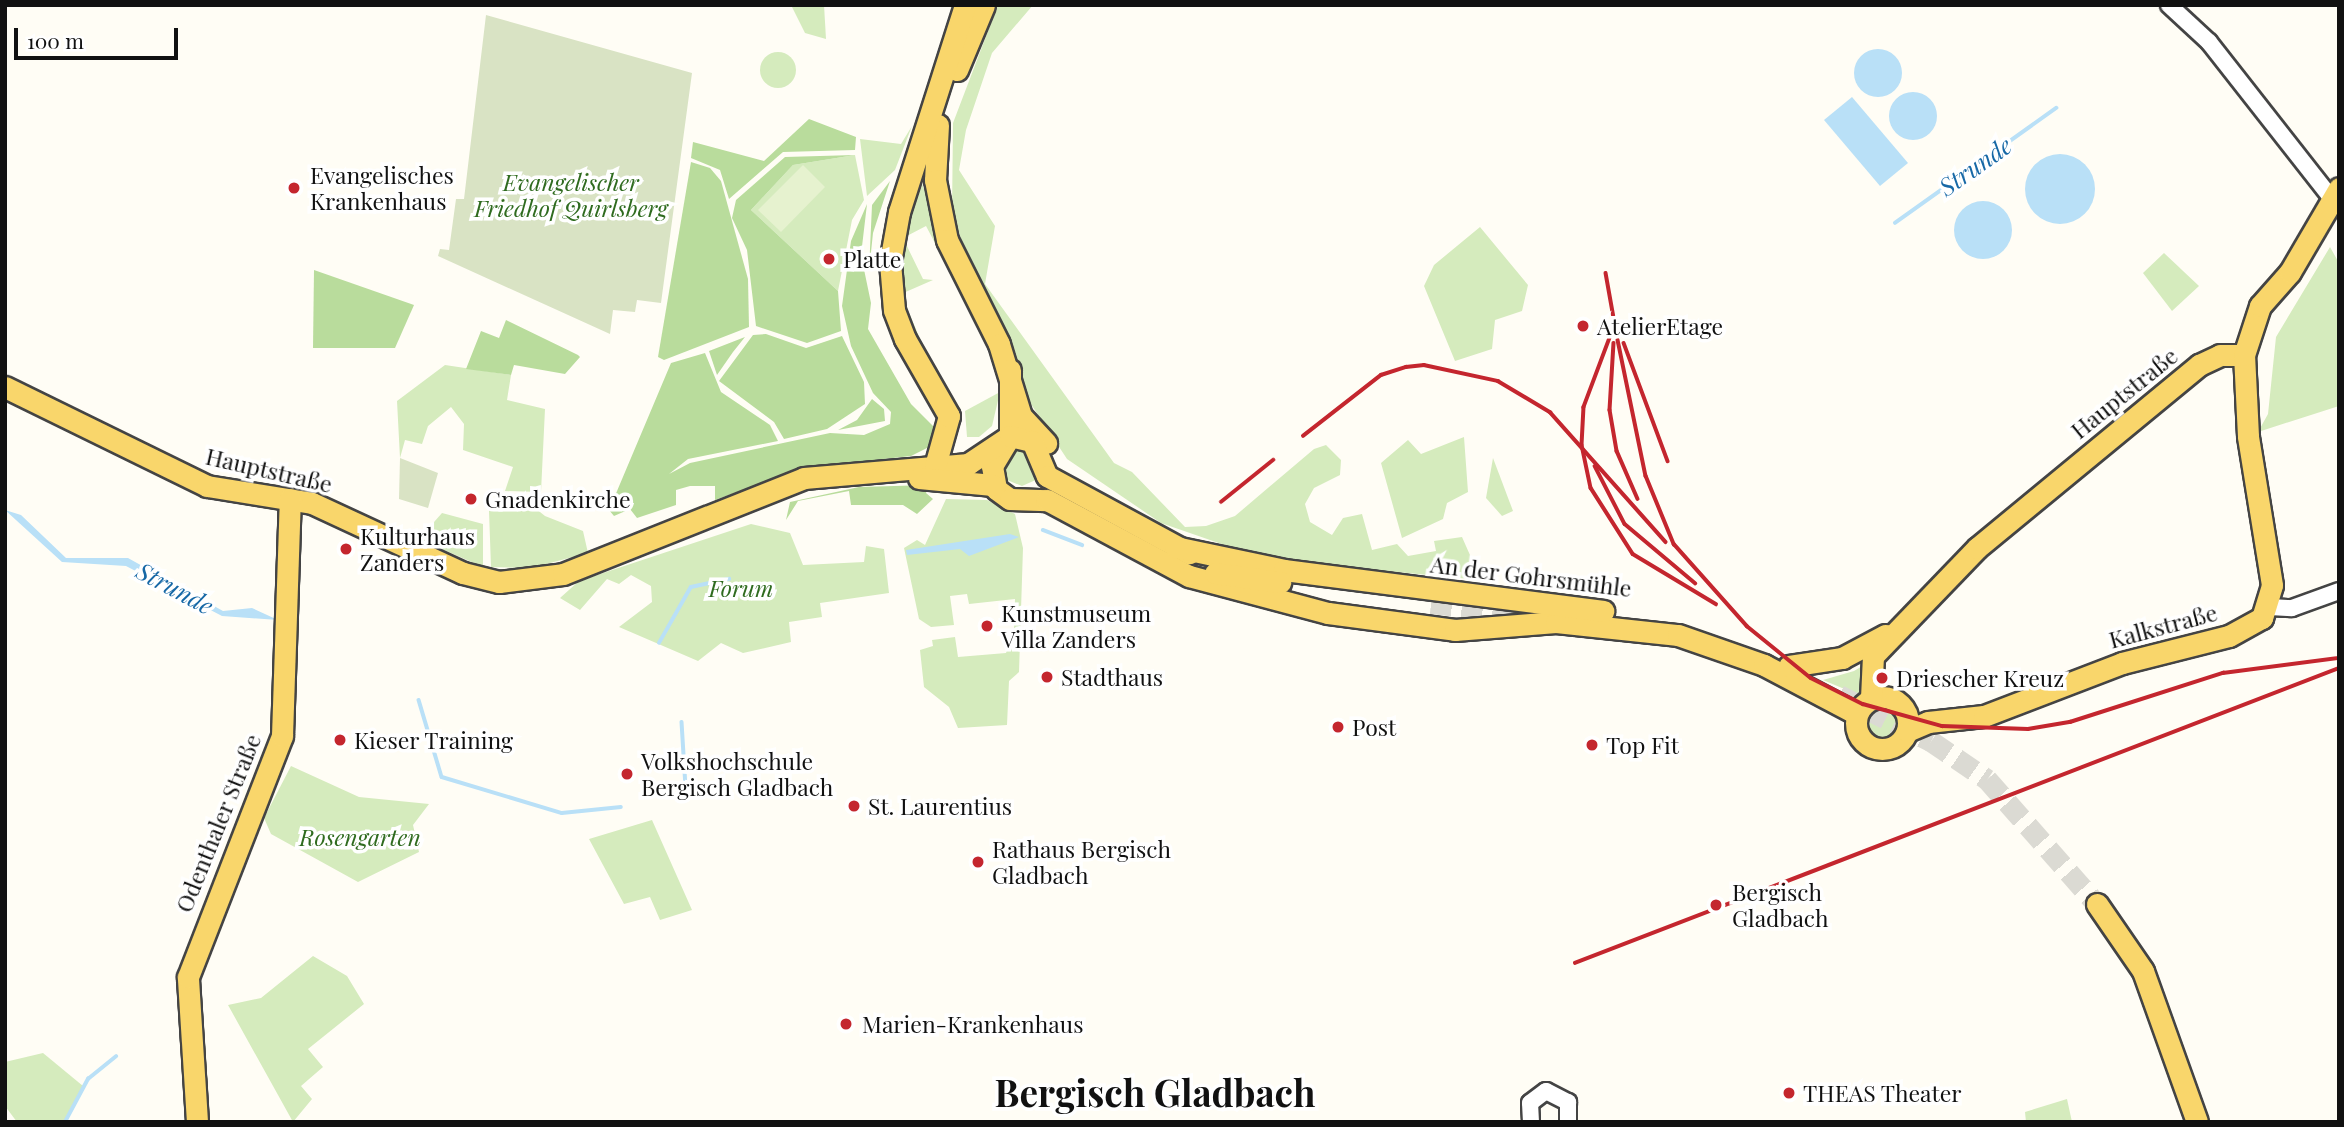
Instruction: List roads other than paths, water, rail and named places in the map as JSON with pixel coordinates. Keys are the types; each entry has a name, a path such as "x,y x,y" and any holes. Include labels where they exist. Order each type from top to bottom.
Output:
{"main road":[{"path":"927,472 948,429 944,400 905,340 890,262 899,212 942,88 965,5"},
{"path":"940,207 948,96 984,5"},
{"path":"942,88 935,164 940,207 957,269 1010,370 1019,431 989,473"},
{"path":"2270,607 2271,570 2248,436 2244,355 2260,306 2290,272 2335,193"},
{"name":"Hauptstraße","path":"1865,704 1873,657 1976,548 2199,365 2220,355 2244,355"},
{"name":"Hauptstraße","path":"5,387 191,480 327,509 485,581 563,574 786,490 927,472"},
{"path":"1019,431 1032,441 1042,482"},
{"path":"927,472 989,473"},
{"path":"927,472 989,473"},
{"path":"989,473 1010,499 1042,482"},
{"path":"1042,482 1245,578"},
{"name":"An der Gohrsmühle","path":"1042,482 1047,500 1189,576 1266,600 1455,630 1564,622 1678,635 1865,704"},
{"name":"Odenthaler Straße","path":"197,1122 188,976 282,736 290,499"},
{"name":"An der Gohrsmühle","path":"1175,547 1284,570 1676,621 1789,666 1865,704"},
{"path":"1143,549 1245,578 1431,603"},
{"path":"1497,598 1506,627"},
{"name":"Kalkstraße","path":"1907,731 1995,712 2122,663 2240,632 2270,607"},
{"name":"Hauptstraße","path":"1789,666 1842,658 1905,624"},
{"path":"1889,697 1903,707 1907,731 1894,747 1871,747 1856,731 1865,704 1889,697"},
{"name":"Kalkstraße","path":"1903,707 1995,712"},
{"path":"2097,904 2152,992 2197,1122"}],"street":[{"path":"2169,5 2210,43 2335,193"},
{"path":"2270,607 2292,608 2339,591"},
{"path":"1531,1122 1530,1103 1546,1091 1568,1102 1568,1122"}],"water":[{"path":"1878,49 1895,56 1902,73 1895,90 1878,97 1861,90 1854,73 1861,56"},
{"path":"1913,92 1930,99 1937,116 1930,133 1913,140 1896,133 1889,116 1896,99"},
{"path":"1852,97 1908,163 1880,186 1824,120"},
{"path":"2060,154 2085,164 2095,189 2085,214 2060,224 2035,214 2025,189 2035,164"},
{"path":"1983,201 1994,203 2007,214 2012,230 2010,241 1999,254 1983,259 1972,257 1959,246 1954,230 1956,219 1967,206"},
{"path":"5,510 21,515 66,558 128,558 223,611 252,608 278,620 222,616 126,566 62,562"},
{"path":"1010,534 1019,537 969,556 960,549 907,555 906,550"}],"waterway":[{"name":"Strunde","path":"1895,223 2056,108"},
{"name":"Strunde","path":"1043,530 1082,545"},
{"name":"Strunde","path":"659,643 691,587 729,579"},
{"name":"Strunde","path":"419,700 442,777 562,813 621,807"},
{"name":"Strunde","path":"682,722 686,788"},
{"path":"65,1122 88,1079 116,1056"}],"tunnel":[{"path":"1431,603 1558,617"},
{"path":"1839,695 1931,741 1987,779 2097,904"}],"railway":[{"path":"1606,273 1614,318"},
{"path":"1610,338 1584,407 1582,445 1591,488 1633,554 1716,604"},
{"path":"1618,340 1646,476 1674,544 1747,626 1811,678 1863,704 1942,726 2028,729 2070,722 2223,673 2339,658"},
{"path":"1614,343 1610,410 1617,451 1638,499"},
{"path":"1624,343 1668,461"},
{"path":"1303,436 1381,375 1406,367 1424,365 1498,381 1550,412 1666,542"},
{"path":"1221,502 1273,460"},
{"path":"1595,466 1625,524 1695,583"},
{"path":"1575,963 2339,668"}],"place":[{"name":"Evangelisches Krankenhaus","path":"294,188"},
{"name":"Platte","path":"829,259"},
{"name":"AtelierEtage","path":"1583,326"},
{"name":"Gnadenkirche","path":"471,499"},
{"name":"Kulturhaus Zanders","path":"346,549"},
{"name":"Kunstmuseum Villa Zanders","path":"987,626"},
{"name":"Stadthaus","path":"1047,677"},
{"name":"Driescher Kreuz","path":"1882,678"},
{"name":"Post","path":"1338,727"},
{"name":"Kieser Training","path":"340,740"},
{"name":"Top Fit","path":"1592,745"},
{"name":"Volkshochschule Bergisch Gladbach","path":"627,774"},
{"name":"St. Laurentius","path":"854,806"},
{"name":"Rathaus Bergisch Gladbach","path":"978,862"},
{"name":"Bergisch Gladbach","path":"1716,905"},
{"name":"Marien-Krankenhaus","path":"846,1024"},
{"name":"THEAS Theater","path":"1789,1093"}],"district":[{"name":"Bergisch Gladbach","path":"1155,1092"}],"park label":[{"name":"Evangelischer Friedhof Quirlsberg","path":"571,195"},
{"name":"Forum","path":"741,588"},
{"name":"Rosengarten","path":"360,837"}]}
